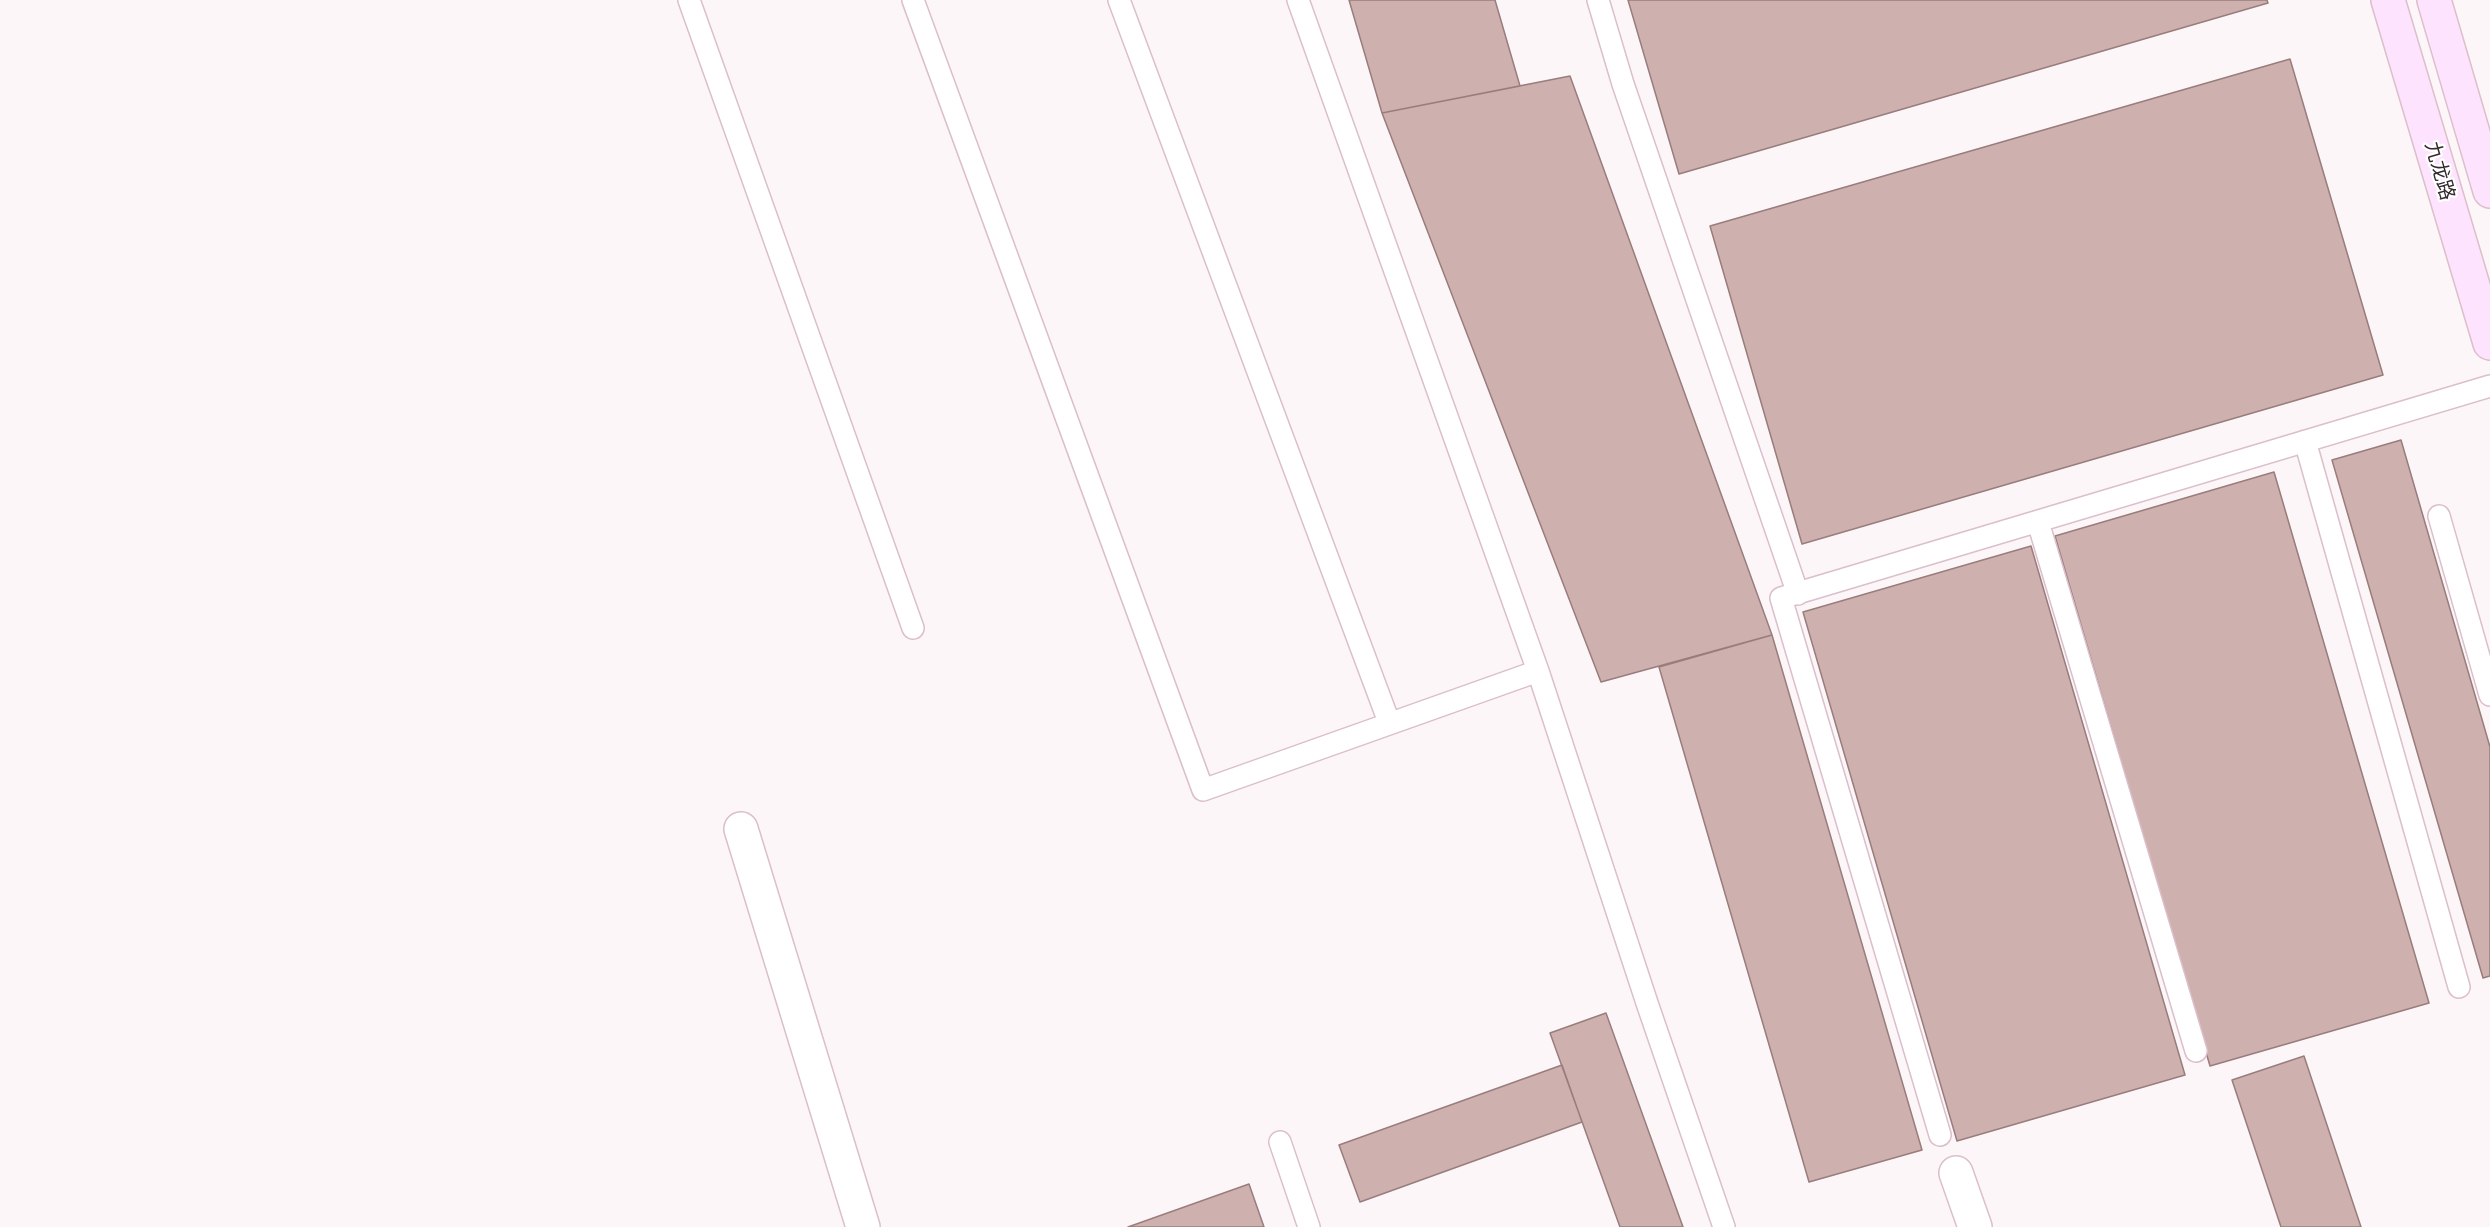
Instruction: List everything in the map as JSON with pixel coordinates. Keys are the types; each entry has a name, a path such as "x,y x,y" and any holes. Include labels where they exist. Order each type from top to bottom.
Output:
{"main road":[{"name":"九龙路","path":"2388,0 2490,343"},
{"path":"2434,0 2490,191"}],"street":[{"path":"741,829 863,1227"},
{"path":"1956,1173 1975,1227"}],"lane":[{"path":"688,0 913,628"},
{"path":"913,0 1203,790 1389,722 1538,671"},
{"path":"1119,0 1389,722"},
{"path":"1298,0 1538,671 1647,1003 1724,1227"},
{"path":"1598,0 1623,84 1798,594"},
{"path":"1940,1135 1781,598 2490,386"},
{"path":"2305,441 2459,987"},
{"path":"2439,516 2490,695"},
{"path":"2038,522 2196,1052"},
{"path":"1280,1142 1309,1227"}],"building":[{"path":"1349,0 1495,0 1520,86 1382,113"},
{"path":"1628,0 2267,0 2268,3 1679,174"},
{"path":"2290,59 2383,375 1802,544 1710,226"},
{"path":"1570,76 1772,635 1601,682 1382,113"},
{"path":"2401,440 2490,747 2490,976 2483,978 2332,460"},
{"path":"2274,472 2429,1003 2210,1066 2055,536"},
{"path":"2031,546 2185,1075 1957,1141 1803,612"},
{"path":"1772,635 1922,1150 1809,1182 1659,667"},
{"path":"1606,1013 1683,1227 1620,1227 1550,1033"},
{"path":"2304,1056 2361,1227 2281,1227 2232,1080"},
{"path":"1562,1065 1582,1122 1360,1202 1339,1145"},
{"path":"1249,1184 1264,1227 1128,1227"}]}
